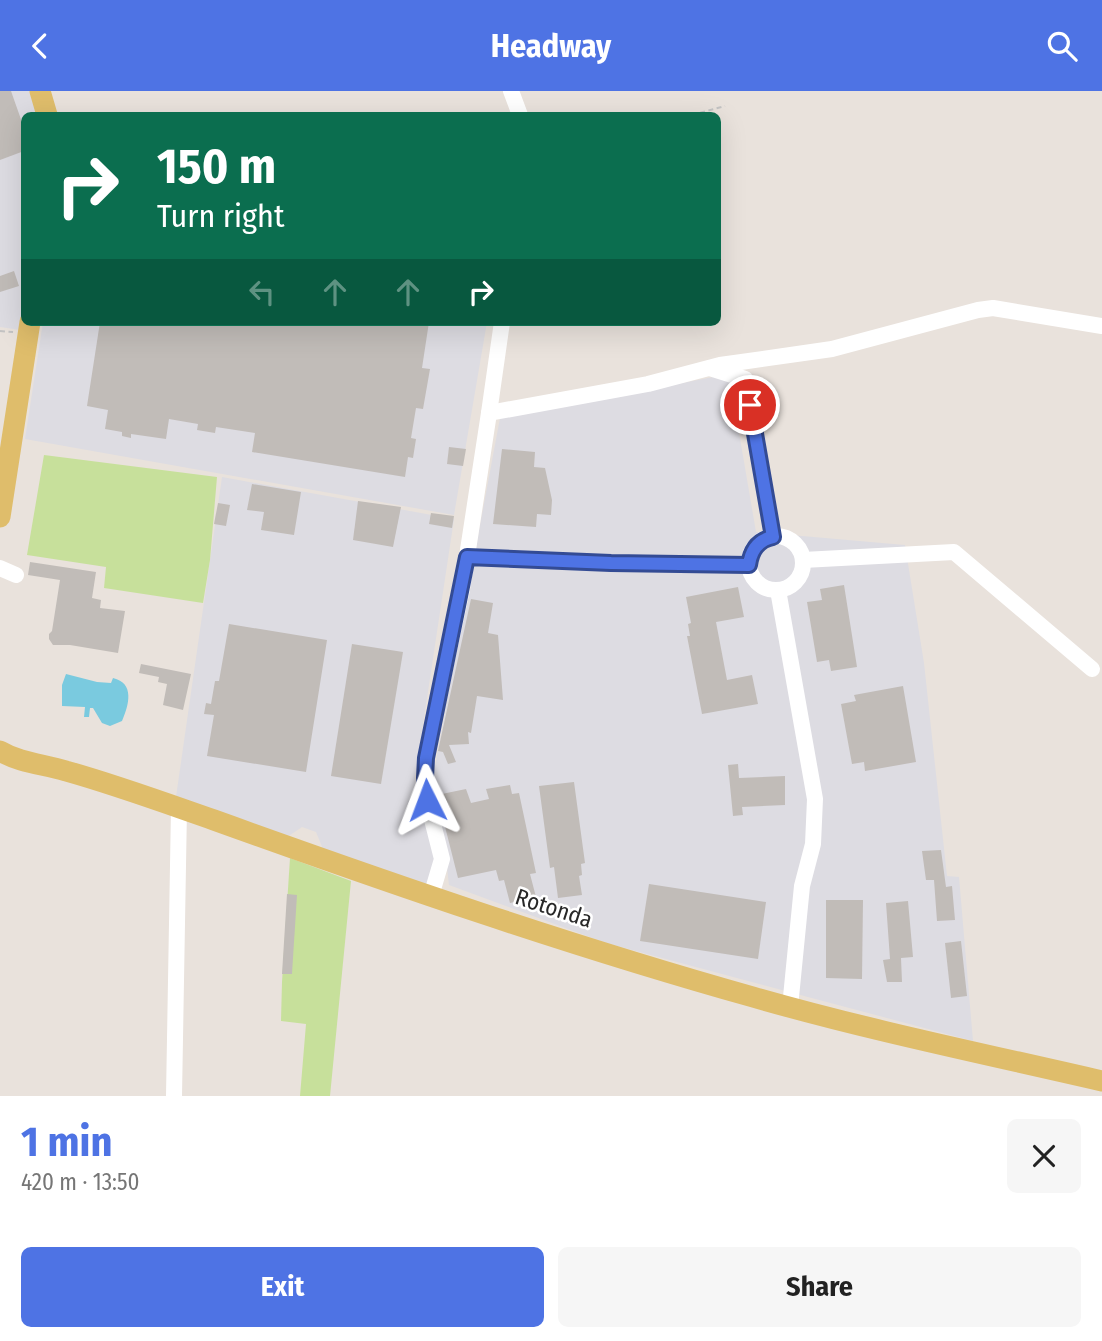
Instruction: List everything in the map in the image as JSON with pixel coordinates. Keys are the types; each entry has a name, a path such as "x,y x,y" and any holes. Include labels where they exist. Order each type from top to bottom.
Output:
{"main road":[{"path":"40,91 46,112"},
{"path":"0,517 29,326"},
{"name":"Rotonda","path":"5,756 63,770 618,957 790,1007 1102,1081"}],"street":[{"path":"511,91 519,112"},
{"path":"489,414 621,389 709,368 832,349 978,310 993,308 1102,326"},
{"path":"431,896 442,859 427,800 426,758 462,589 501,326"},
{"path":"709,368 745,379 773,537"},
{"path":"773,537 787,539 795,544 803,560 803,569 794,584 778,590 762,586 751,573 749,565 754,547 773,537"},
{"path":"803,560 954,552 1092,669"},
{"path":"467,557 749,565"},
{"path":"0,568 16,575"},
{"path":"778,590 815,799 813,844 802,886 790,1007"},
{"path":"174,1096 178,808"}],"path":[{"path":"703,112 725,106"}],"shaded area":[{"path":"0,91 30,91 36,112 21,112 20,330 0,327"},
{"path":"42,326 486,326 454,515 25,439"},
{"path":"729,374 756,532 905,545 924,663 947,876 959,877 973,1041 606,943 449,885 446,859 430,793 500,418"},
{"path":"222,477 454,519 415,778 436,857 428,888 323,849 316,832 302,827 287,837 176,797"}],"green space":[{"path":"44,455 217,477 210,560 203,603 104,588 106,567 27,555"},
{"path":"290,858 351,881 330,1096 300,1096 306,1024 281,1021"}],"water":[{"path":"66,674 97,682 111,683 113,678 125,685 128,695 127,708 122,721 110,726 102,723 93,708 90,708 89,717 84,717 85,707 62,706 62,685"}],"building":[{"path":"0,91 11,91 21,119 21,152 0,160"},
{"path":"14,271 19,286 0,292 0,276"},
{"path":"99,326 428,326 422,368 430,369 423,409 416,408 411,438 416,439 413,458 408,457 405,477 252,452 255,433 216,427 215,433 197,430 198,424 169,419 166,439 131,434 131,438 122,436 122,432 105,429 108,410 87,406"},
{"path":"449,447 466,449 463,466 447,464"},
{"path":"502,449 535,452 534,467 545,468 552,500 551,515 537,514 536,527 493,524"},
{"path":"252,484 301,492 294,535 261,530 264,512 247,510"},
{"path":"358,501 401,507 393,547 353,540"},
{"path":"218,503 230,505 226,526 214,524"},
{"path":"431,513 454,516 452,528 429,524"},
{"path":"30,562 96,572 92,598 101,600 100,608 125,611 118,653 53,645 49,634 52,631 60,580 28,575"},
{"path":"844,585 857,667 831,671 829,660 817,662 807,602 822,600 820,589"},
{"path":"738,587 744,617 716,622 727,680 752,675 758,704 702,714 687,636 690,636 688,624 691,623 686,597"},
{"path":"471,599 493,603 488,633 498,635 503,700 477,696 471,733 468,732 469,744 449,745 456,762 448,764 443,752 438,751"},
{"path":"229,624 327,640 306,772 207,756 214,715 204,714 206,703 211,704 215,681 219,681"},
{"path":"352,644 403,652 381,784 331,776"},
{"path":"141,664 191,674 183,710 163,705 167,684 158,682 159,677 139,673"},
{"path":"903,686 916,762 865,771 864,762 852,764 841,704 856,701 854,695"},
{"path":"738,764 739,778 785,776 785,805 742,807 743,815 733,816 728,765"},
{"path":"574,782 585,863 581,864 582,875 579,876 582,895 558,898 554,867 550,868 539,786"},
{"path":"510,785 512,794 519,793 536,873 530,874 536,897 510,903 504,880 499,881 496,870 458,878 437,795 466,789 471,803 489,799 486,789"},
{"path":"941,850 946,887 952,886 955,920 937,921 934,880 926,880 922,851"},
{"path":"649,884 766,902 758,959 640,941"},
{"path":"287,894 297,895 292,974 282,974"},
{"path":"826,900 863,900 862,979 826,978"},
{"path":"908,901 913,957 901,958 902,982 887,982 883,960 890,959 886,903"},
{"path":"961,941 967,996 951,998 945,943"}],"route":[{"path":"427,800 426,758 467,557 749,565 754,547 773,537 750,405"}]}
